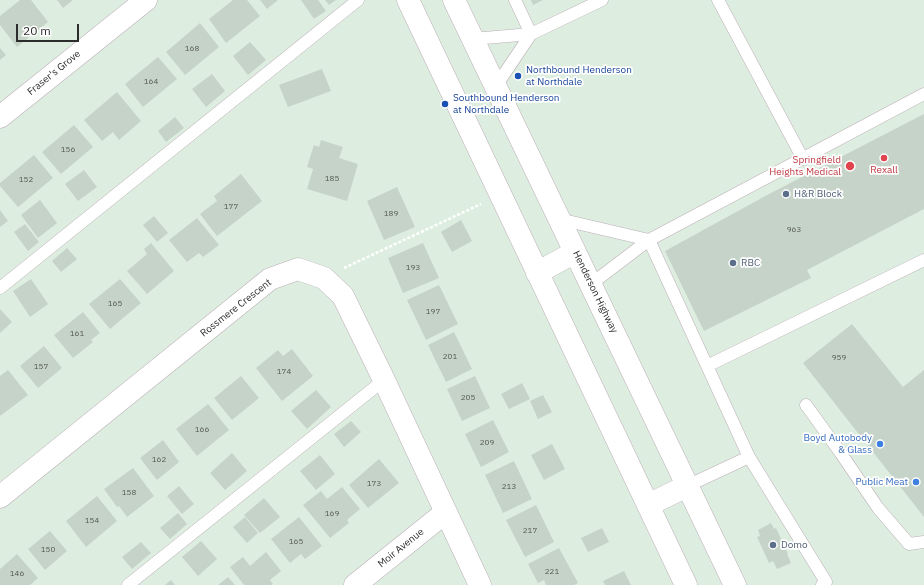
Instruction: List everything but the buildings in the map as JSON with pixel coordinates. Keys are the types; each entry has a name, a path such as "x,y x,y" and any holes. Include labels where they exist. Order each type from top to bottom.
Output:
{"main road":[{"name":"Fraser's Grove","path":"0,117 146,0"},
{"path":"408,0 686,585"},
{"name":"Henderson Highway","path":"454,0 735,585"},
{"path":"538,273 575,252"},
{"name":"Rossmere Crescent","path":"0,497 270,279 298,269 324,278 343,296 480,585"},
{"path":"648,505 687,486"},
{"name":"Moir Avenue","path":"355,585 446,512"}],"lane":[{"path":"0,288 358,0"},
{"path":"515,0 531,34"},
{"path":"473,39 531,34 602,0"},
{"path":"718,0 803,159"},
{"path":"496,86 531,34"},
{"path":"591,284 649,240 924,94"},
{"path":"559,219 649,240"},
{"path":"649,240 749,457 826,582 822,585"},
{"path":"707,366 922,265"},
{"path":"128,585 384,380"},
{"path":"806,405 878,508 909,544 924,542"},
{"path":"687,486 749,457"}],"path":[{"path":"342,270 483,203"}],"place":[{"name":"Northbound Henderson at Northdale","path":"518,76"},
{"name":"Southbound Henderson at Northdale","path":"445,104"},
{"name":"Rexall","path":"884,158"},
{"name":"Springfield Heights Medical","path":"850,166"},
{"name":"H&R Block","path":"786,194"},
{"name":"RBC","path":"733,263"},
{"name":"Boyd Autobody & Glass","path":"880,444"},
{"name":"Public Meat","path":"916,482"},
{"name":"Domo","path":"773,545"}]}
